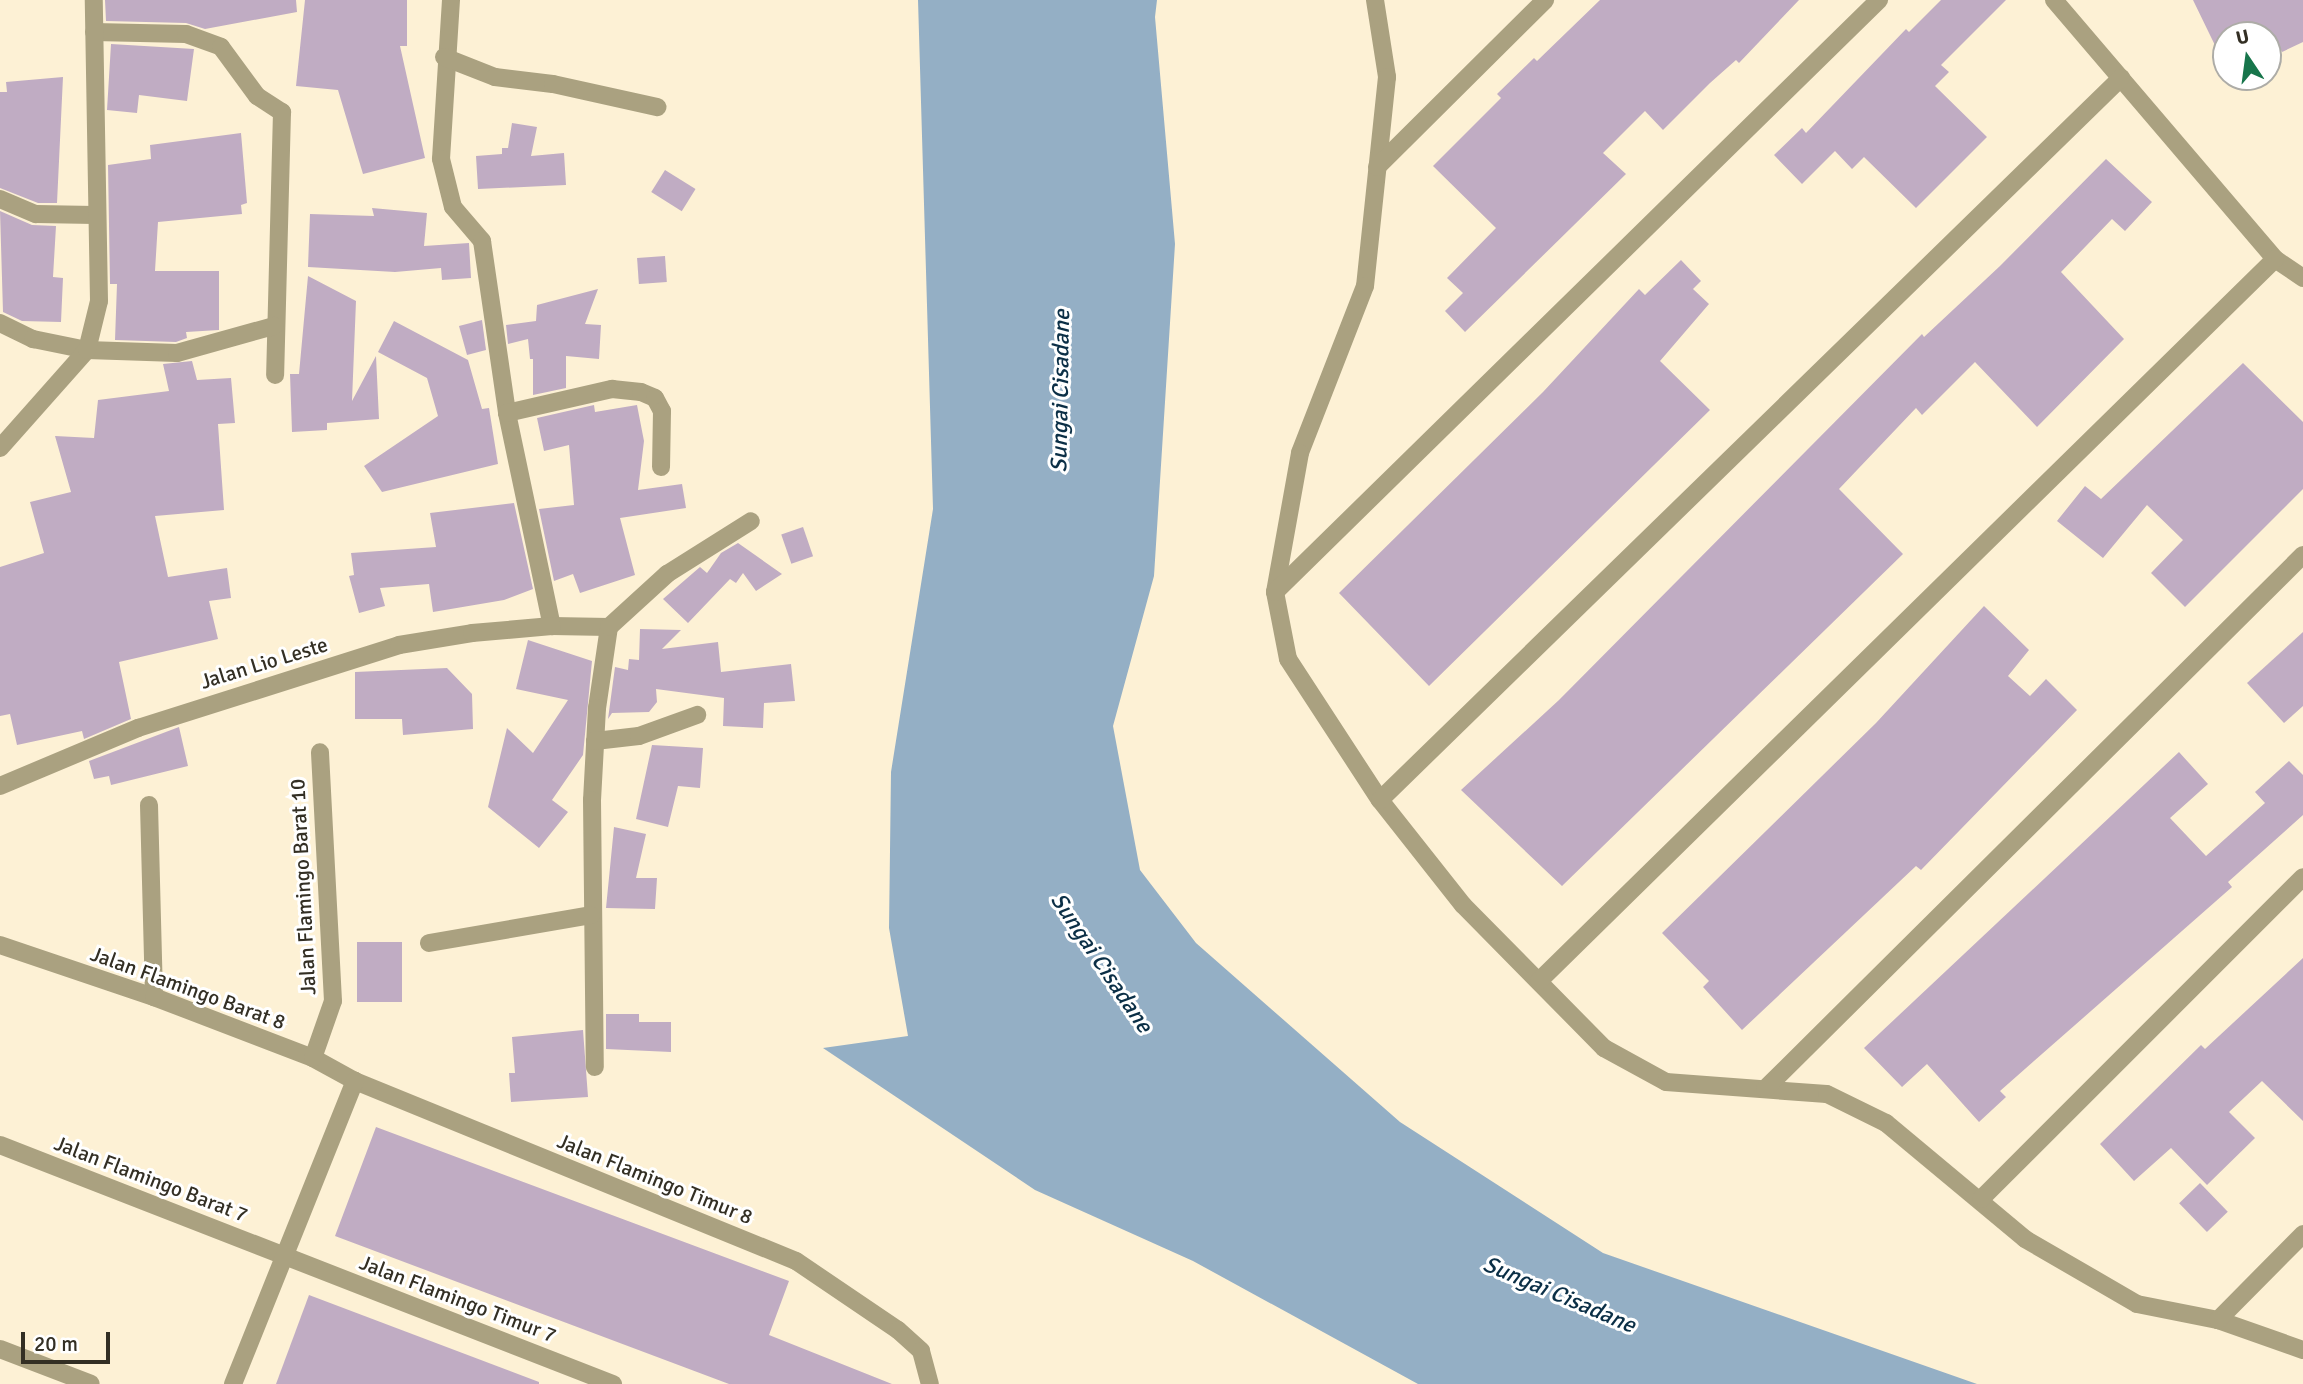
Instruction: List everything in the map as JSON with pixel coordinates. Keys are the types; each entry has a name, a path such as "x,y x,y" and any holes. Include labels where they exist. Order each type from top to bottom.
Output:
{"street":[{"path":"0,448 87,350 99,302 95,215 94,0"},
{"path":"451,0 444,57 441,159 453,207 482,241 507,413 552,626"},
{"path":"1376,0 1387,77 1365,286 1300,453 1275,592 1288,659 1380,800 1463,905 1604,1048 1666,1082 1826,1094 1886,1123 2025,1238 2137,1304 2218,1320 2303,1350"},
{"path":"1377,167 1545,0"},
{"path":"1275,592 1879,0"},
{"path":"2054,0 2275,259 2303,278"},
{"path":"94,32 186,34 221,47 257,96 282,111 274,326 275,375"},
{"path":"444,57 495,77 553,84 657,107"},
{"path":"1380,800 2121,78"},
{"path":"0,199 36,214 95,215"},
{"path":"1539,981 2275,259"},
{"path":"0,323 33,339 87,350 177,353 274,326"},
{"path":"507,413 612,389 640,392 655,398 662,411 661,467"},
{"path":"595,1067 591,915 595,741 609,627 667,574 751,521"},
{"path":"1765,1089 2303,555"},
{"name":"Jalan Lio Leste","path":"0,786 138,728 399,645 472,633 552,626 609,627"},
{"path":"595,741 639,736 696,715"},
{"name":"Jalan Flamingo Barat 10","path":"313,1058 332,1000 320,752"},
{"path":"149,805 154,997"},
{"path":"1981,1199 2303,877"},
{"path":"429,943 591,915"},
{"name":"Jalan Flamingo Barat 8","path":"1,945 154,997 313,1058 355,1081"},
{"path":"233,1384 355,1081"},
{"name":"Jalan Flamingo Timur 8","path":"355,1081 796,1261 898,1330 920,1351 930,1384"},
{"name":"Jalan Flamingo Barat 7","path":"0,1145 286,1256"},
{"path":"2218,1320 2303,1234"},
{"name":"Jalan Flamingo Timur 7","path":"286,1256 613,1384"},
{"path":"0,1349 90,1384"}],"water":[{"name":"Sungai Cisadane","path":"918,0 1157,0 1155,17 1175,244 1154,576 1113,726 1140,870 1196,943 1400,1122 1603,1253 1977,1384 1418,1384 1193,1261 1035,1190 823,1048 908,1036 889,928 891,772 933,509"}],"building":[{"path":"105,0 296,0 297,12 205,29 186,23 106,21"},
{"path":"305,0 407,0 407,46 400,46 425,158 363,174 338,90 296,86"},
{"path":"1600,0 1799,0 1739,63 1736,60 1663,130 1645,111 1603,153 1626,174 1465,332 1445,311 1463,293 1447,278 1496,228 1433,166 1501,98 1497,94 1534,58 1537,61"},
{"path":"1941,0 2006,0 1941,65 1949,72 1935,86 1987,137 1916,208 1864,157 1852,169 1835,151 1802,184 1774,155 1802,128 1806,133 1906,29 1909,32"},
{"path":"2193,0 2303,0 2303,42 2282,52 2282,21 2212,21 2212,39"},
{"path":"111,44 194,49 187,101 139,95 137,113 107,110"},
{"path":"63,77 57,203 38,203 0,188 0,92 7,92 6,82"},
{"path":"512,123 537,127 531,156 564,153 566,185 478,189 476,156 502,154 502,148 508,148"},
{"path":"241,133 247,203 241,205 242,214 158,222 155,271 219,271 219,330 186,332 187,338 176,342 115,340 117,284 110,284 108,165 151,159 150,145"},
{"path":"2106,159 2152,202 2125,231 2112,219 2061,272 2124,339 2037,427 1975,362 1922,415 1916,408 1839,489 1903,554 1562,886 1461,790 1559,700 1922,334 1924,337 2000,266"},
{"path":"665,170 696,189 682,211 651,192"},
{"path":"372,208 427,213 424,246 469,243 471,278 442,280 441,268 395,272 308,267 310,214 374,216"},
{"path":"0,211 32,225 56,226 53,277 63,278 61,322 22,321 3,312"},
{"path":"665,256 667,282 639,284 637,258"},
{"path":"1681,260 1701,281 1693,289 1709,304 1660,361 1710,410 1429,686 1339,593 1543,392 1639,289 1645,295"},
{"path":"308,276 356,301 352,401 376,356 379,419 327,423 327,430 292,432 290,374 299,374"},
{"path":"598,289 585,324 601,325 599,359 566,356 566,388 533,395 533,359 530,359 528,339 508,344 506,325 536,321 537,305"},
{"path":"482,320 486,350 467,355 459,326"},
{"path":"394,321 468,360 482,409 489,408 498,464 382,492 364,466 438,416 427,378 378,352"},
{"path":"192,361 197,380 231,378 235,423 218,424 224,510 155,516 168,577 227,568 231,598 209,601 218,639 119,662 131,719 84,739 82,731 17,745 10,714 0,716 0,567 44,553 30,502 71,492 55,436 94,438 98,400 169,391 163,364"},
{"path":"2243,363 2303,422 2303,489 2185,607 2151,573 2183,540 2147,505 2103,558 2057,521 2085,486 2101,499"},
{"path":"594,405 595,412 637,405 644,441 638,490 682,484 686,508 620,518 635,575 580,593 573,574 554,581 539,509 574,505 569,445 544,451 537,418"},
{"path":"514,503 533,589 504,600 433,612 429,584 380,588 385,606 359,613 349,576 354,575 351,553 436,547 430,513"},
{"path":"803,527 813,556 791,564 781,534"},
{"path":"738,543 782,574 756,591 743,573 736,583 730,579 688,623 663,599 700,567 707,573 721,553"},
{"path":"1984,606 2029,650 2008,676 2030,696 2046,679 2077,710 1921,870 1916,866 1742,1030 1703,987 1709,981 1662,933 1876,723"},
{"path":"640,629 681,630 662,649 718,642 721,672 791,664 795,701 764,703 763,728 723,726 724,698 656,689 657,702 649,712 612,713 608,719 615,667 628,670 629,659 639,660"},
{"path":"2303,632 2303,706 2284,723 2247,683"},
{"path":"528,640 592,661 583,755 552,800 568,812 539,848 488,807 507,728 533,753 568,700 516,689"},
{"path":"447,668 472,694 473,729 403,735 402,719 355,719 355,672"},
{"path":"179,727 188,766 111,785 109,776 94,779 89,761"},
{"path":"652,745 703,748 700,788 678,786 668,827 636,819"},
{"path":"2179,752 2208,784 2170,818 2206,856 2265,803 2255,792 2289,761 2303,775 2303,815 2228,882 2232,887 2000,1091 2006,1097 1979,1122 1927,1064 1902,1087 1864,1048"},
{"path":"614,827 646,834 636,878 657,878 655,909 606,908"},
{"path":"357,942 402,942 402,1002 357,1002"},
{"path":"2303,958 2303,1121 2262,1081 2229,1112 2255,1138 2207,1185 2171,1148 2134,1181 2100,1144 2201,1045 2205,1049"},
{"path":"606,1014 639,1014 639,1022 671,1022 671,1052 606,1049"},
{"path":"583,1030 588,1097 511,1102 509,1073 515,1073 512,1037"},
{"path":"376,1127 789,1281 769,1335 892,1384 729,1384 335,1236"},
{"path":"2200,1183 2228,1212 2207,1232 2179,1203"},
{"path":"309,1295 539,1382 539,1384 276,1384"}]}
